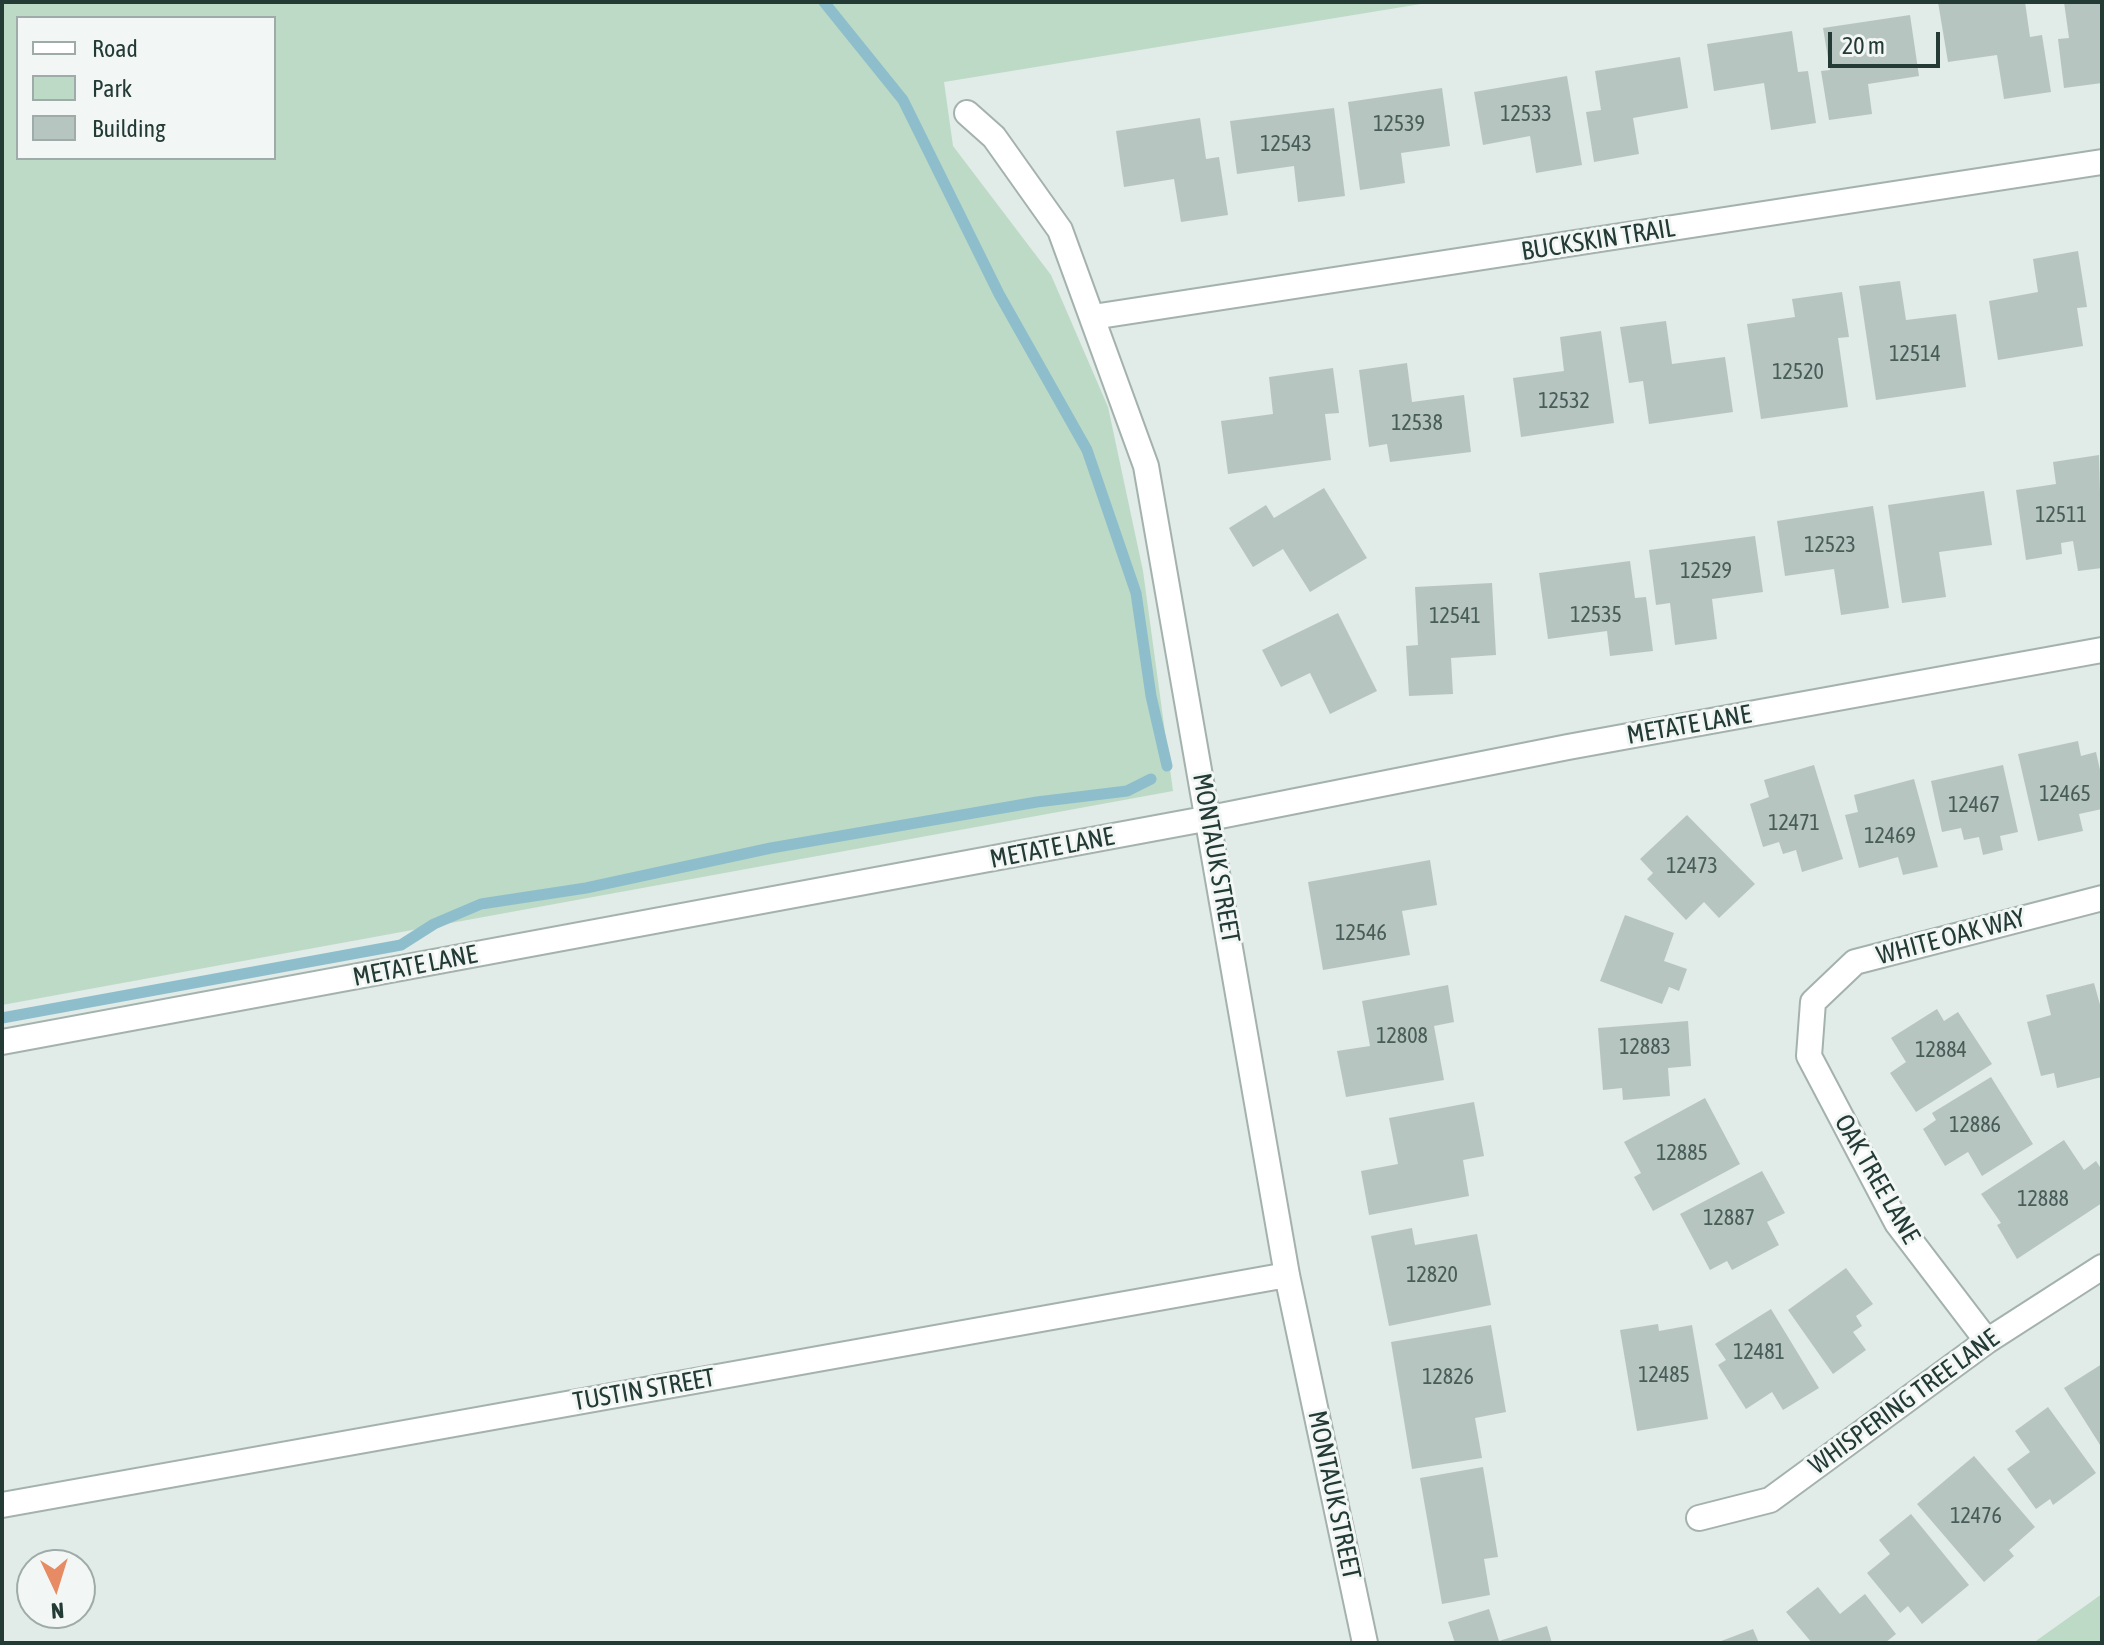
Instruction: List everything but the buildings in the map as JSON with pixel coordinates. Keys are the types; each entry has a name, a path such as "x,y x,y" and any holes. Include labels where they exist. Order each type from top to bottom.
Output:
{"street":[{"name":"MONTAUK STREET","path":"967,113 994,137 1060,230 1146,466 1210,818 1287,1275 1365,1643"},
{"name":"BUCKSKIN TRAIL","path":"1093,317 2102,162"},
{"name":"METATE LANE","path":"2,1042 1210,818 1568,747 2102,650"},
{"name":"WHITE OAK WAY","path":"1813,1002 1855,962 2102,898"},
{"name":"OAK TREE LANE","path":"1813,1002 1809,1056 1897,1223 1987,1341"},
{"name":"WHISPERING TREE LANE","path":"1699,1518 1770,1500 1987,1341 2102,1267"},
{"name":"TUSTIN STREET","path":"2,1505 1287,1275"}],"green space":[{"path":"2,2 1433,2 944,82 953,146 1051,275 1108,407 1143,571 1173,791 2,1005"},
{"path":"2102,1594 2102,1643 2033,1643"}],"waterway":[{"path":"824,2 903,100 999,294 1087,450 1136,593 1151,696 1167,766"},
{"path":"2,1018 401,945 434,924 481,904 586,888 771,848 1037,802 1127,791 1151,779"}]}
